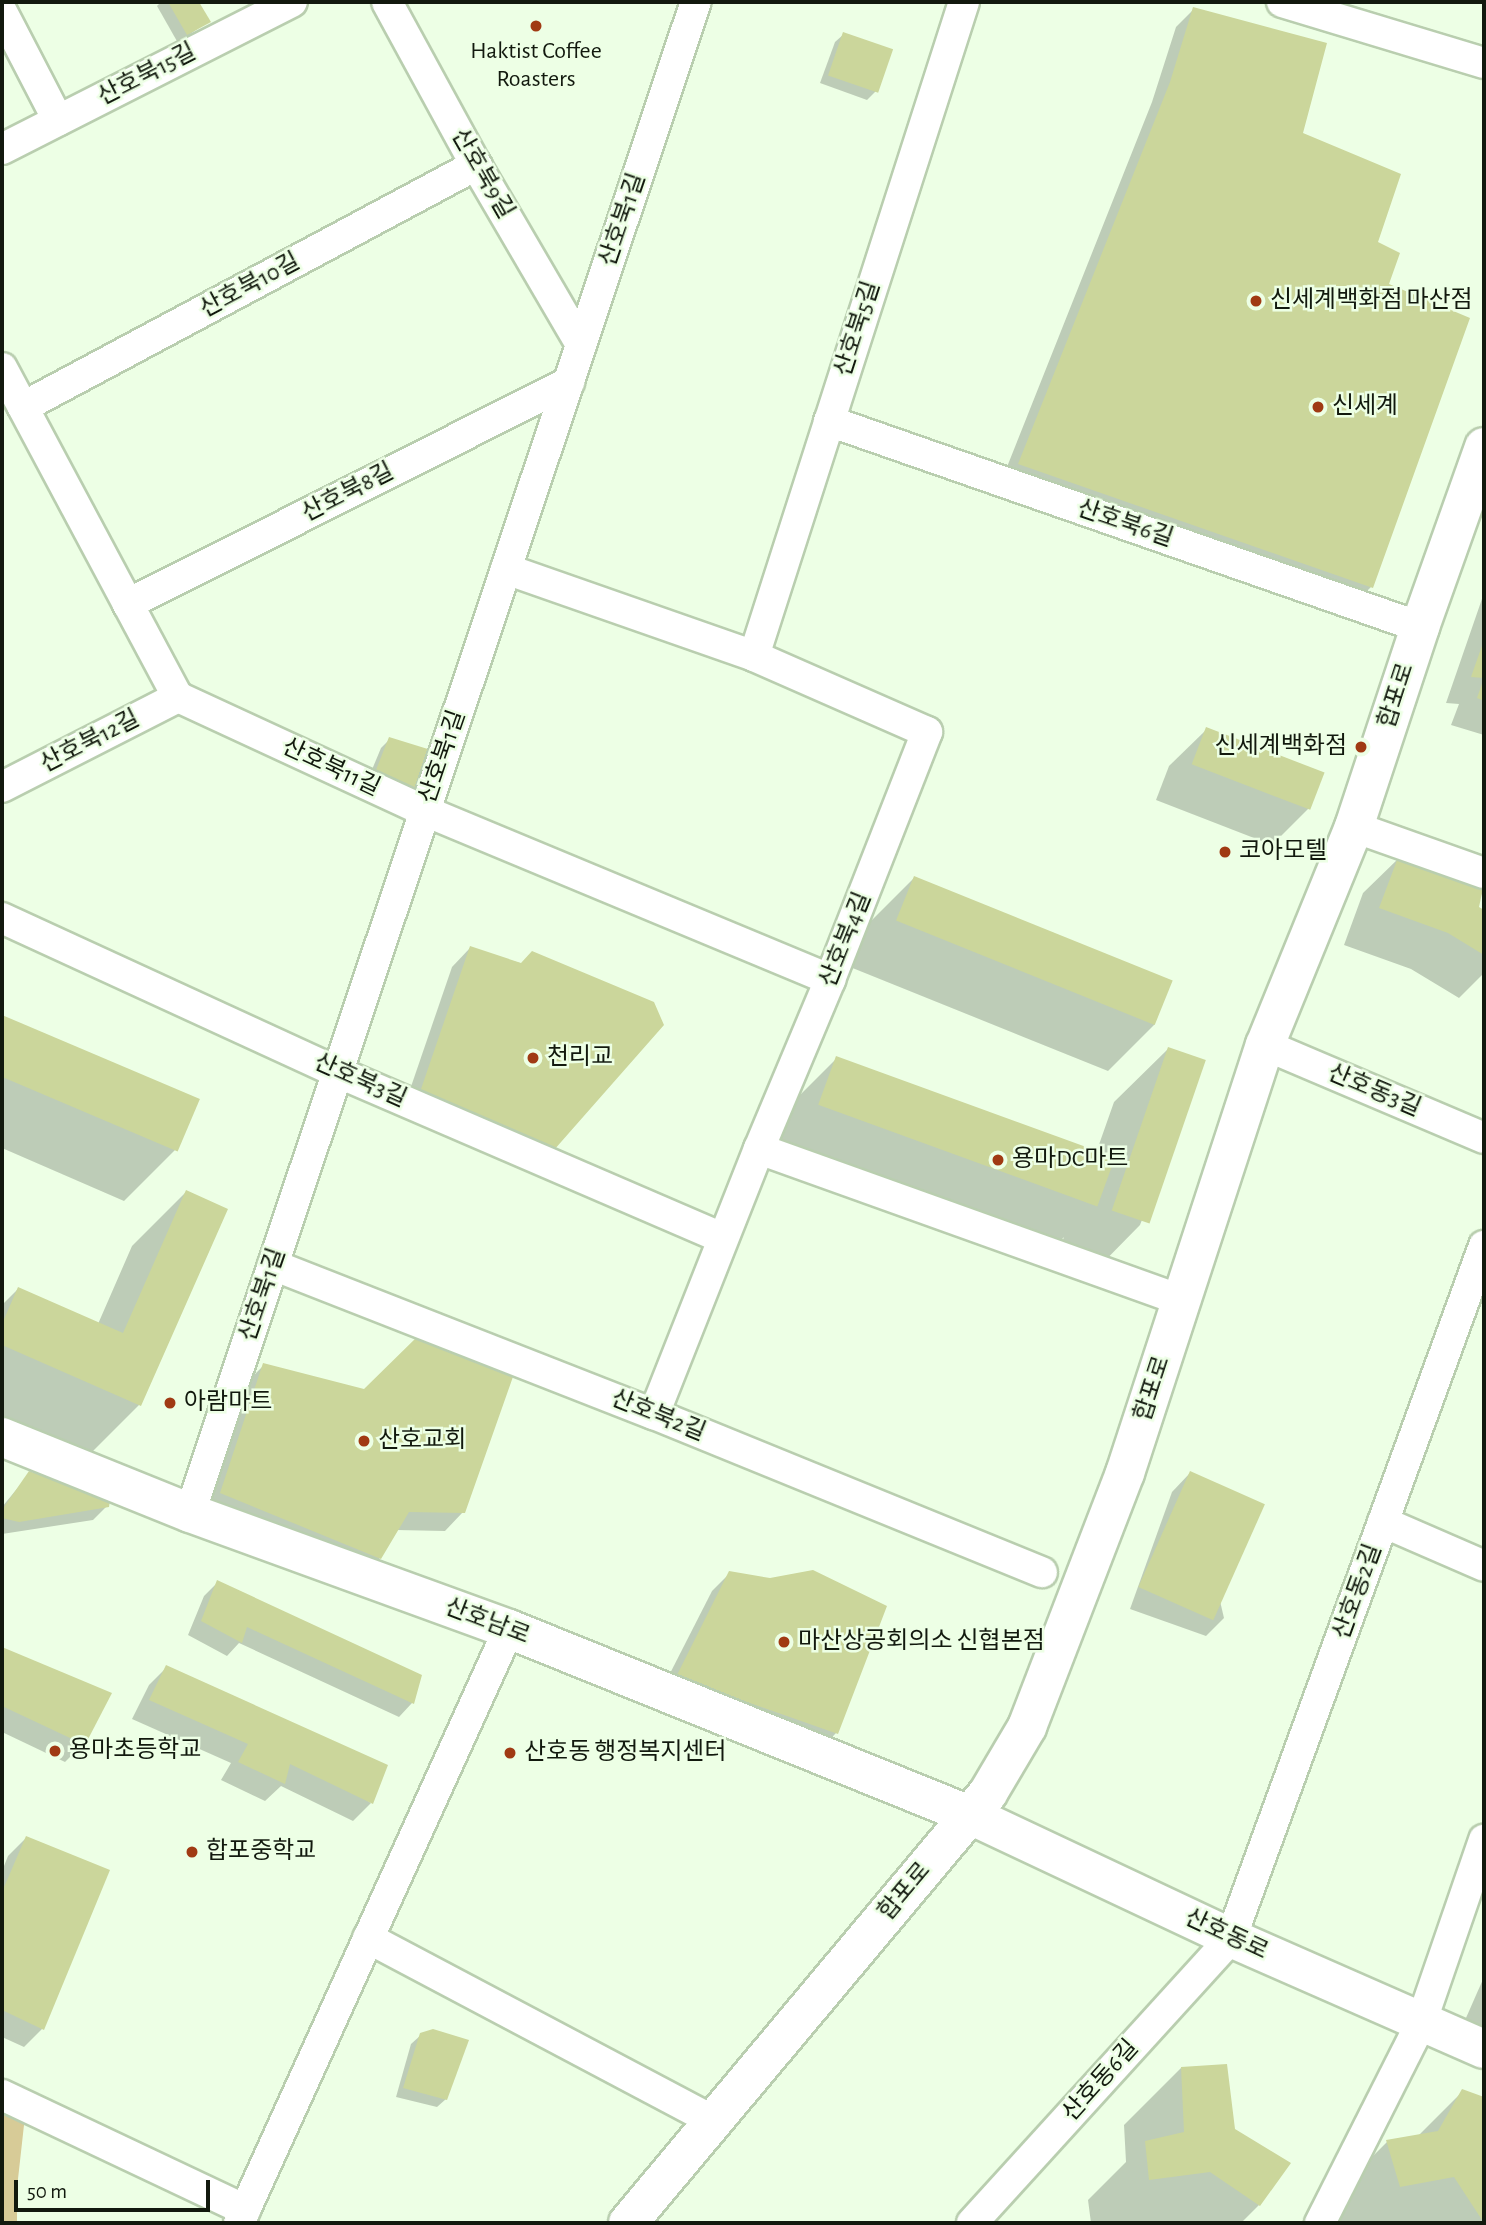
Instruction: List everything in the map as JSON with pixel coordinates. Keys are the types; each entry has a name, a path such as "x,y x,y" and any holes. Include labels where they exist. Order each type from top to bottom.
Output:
{"main road":[{"name":"합포로","path":"628,2223 988,1793 1027,1727 1125,1473 1265,1045 1354,827 1420,627 1484,447"},
{"name":"산호남로","path":"2,1437 190,1513 509,1629 970,1815"},
{"name":"산호동로","path":"970,1815 1231,1938 1484,2049"}],"street":[{"name":"산호북15길","path":"2,149 292,2"},
{"name":"산호북9길","path":"387,2 476,165 581,345"},
{"name":"산호북1길","path":"190,1513 696,2"},
{"name":"산호북5길","path":"754,656 964,2"},
{"path":"1282,2 1484,63"},
{"path":"2,12 58,120"},
{"name":"산호북10길","path":"23,407 476,165"},
{"path":"2,368 178,697"},
{"name":"산호북8길","path":"128,604 569,382"},
{"name":"산호북6길","path":"829,421 1420,627"},
{"name":"산호북4길","path":"506,569 754,656 927,732 830,980 722,1238 654,1414"},
{"name":"산호북11길","path":"178,697 425,811 830,980"},
{"name":"산호북12길","path":"2,787 178,697"},
{"path":"1354,827 1484,873"},
{"name":"산호북3길","path":"2,918 337,1072 722,1238"},
{"name":"산호동3길","path":"1265,1045 1484,1138"},
{"path":"759,1149 1181,1300"},
{"name":"산호동2길","path":"1231,1938 1484,1246"},
{"name":"산호북2길","path":"272,1265 654,1414 1042,1572"},
{"path":"1383,1522 1484,1566"},
{"path":"2,2095 242,2217 509,1629"},
{"path":"1320,2223 1421,2022 1484,1840"},
{"path":"368,1938 714,2121"},
{"name":"산호동6길","path":"972,2223 1231,1938"}],"shaded area":[{"path":"2,2103 25,2116 17,2188 17,2223 2,2223"}],"building":[{"path":"168,2 199,2 211,22 187,35"},
{"name":"신세계백화점 마산점","path":"1193,7 1327,43 1303,133 1401,174 1378,242 1400,253 1389,284 1470,318 1373,588 1018,464 1170,82"},
{"path":"843,32 893,49 878,93 828,75"},
{"path":"1484,640 1484,678 1471,677"},
{"path":"1484,678 1484,701 1477,698"},
{"path":"1206,727 1325,773 1310,810 1192,764"},
{"path":"389,737 431,750 411,796 374,775"},
{"path":"1399,855 1484,884 1479,907 1484,910 1484,955 1448,933 1379,908"},
{"path":"914,876 1173,981 1155,1025 896,921"},
{"name":"천리교","path":"470,946 521,963 532,951 654,1002 664,1025 554,1150 420,1092"},
{"path":"2,1015 200,1099 178,1151 2,1077"},
{"path":"1168,1047 1206,1060 1149,1224 1112,1211"},
{"path":"836,1056 1115,1158 1097,1206 818,1105"},
{"path":"186,1190 228,1209 141,1406 2,1345 2,1324 18,1287 123,1333"},
{"name":"산호교회","path":"419,1335 515,1371 465,1513 409,1512 381,1559 220,1493 263,1363 364,1389"},
{"path":"29,1471 110,1500 109,1507 19,1522 2,1518 2,1510"},
{"path":"1190,1471 1265,1504 1213,1620 1138,1587"},
{"name":"마산상공회의소 신협본점","path":"813,1570 887,1606 838,1734 676,1677 729,1571 770,1578"},
{"path":"217,1580 422,1675 414,1704 247,1627 242,1643 201,1621"},
{"path":"2,1647 112,1693 85,1745 2,1706"},
{"path":"166,1665 388,1765 373,1804 290,1764 285,1784 238,1762 248,1744 149,1700"},
{"path":"26,1836 110,1870 44,2030 2,2010 2,1892"},
{"path":"433,2029 469,2040 447,2100 403,2088 420,2033"},
{"path":"1227,2064 1235,2129 1291,2163 1260,2206 1210,2172 1149,2180 1145,2141 1184,2132 1181,2067"},
{"path":"1462,2089 1484,2097 1484,2223 1454,2177 1400,2187 1386,2140 1438,2131"}],"place":[{"name":"Haktist Coffee Roasters","path":"536,26"},
{"name":"신세계백화점 마산점","path":"1256,301"},
{"name":"신세계","path":"1318,407"},
{"name":"신세계백화점","path":"1361,747"},
{"name":"코아모텔","path":"1225,852"},
{"name":"천리교","path":"533,1058"},
{"name":"용마DC마트","path":"998,1160"},
{"name":"아람마트","path":"170,1403"},
{"name":"산호교회","path":"364,1441"},
{"name":"마산상공회의소 신협본점","path":"784,1642"},
{"name":"용마초등학교","path":"55,1751"},
{"name":"산호동 행정복지센터","path":"510,1753"},
{"name":"합포중학교","path":"192,1852"}]}
